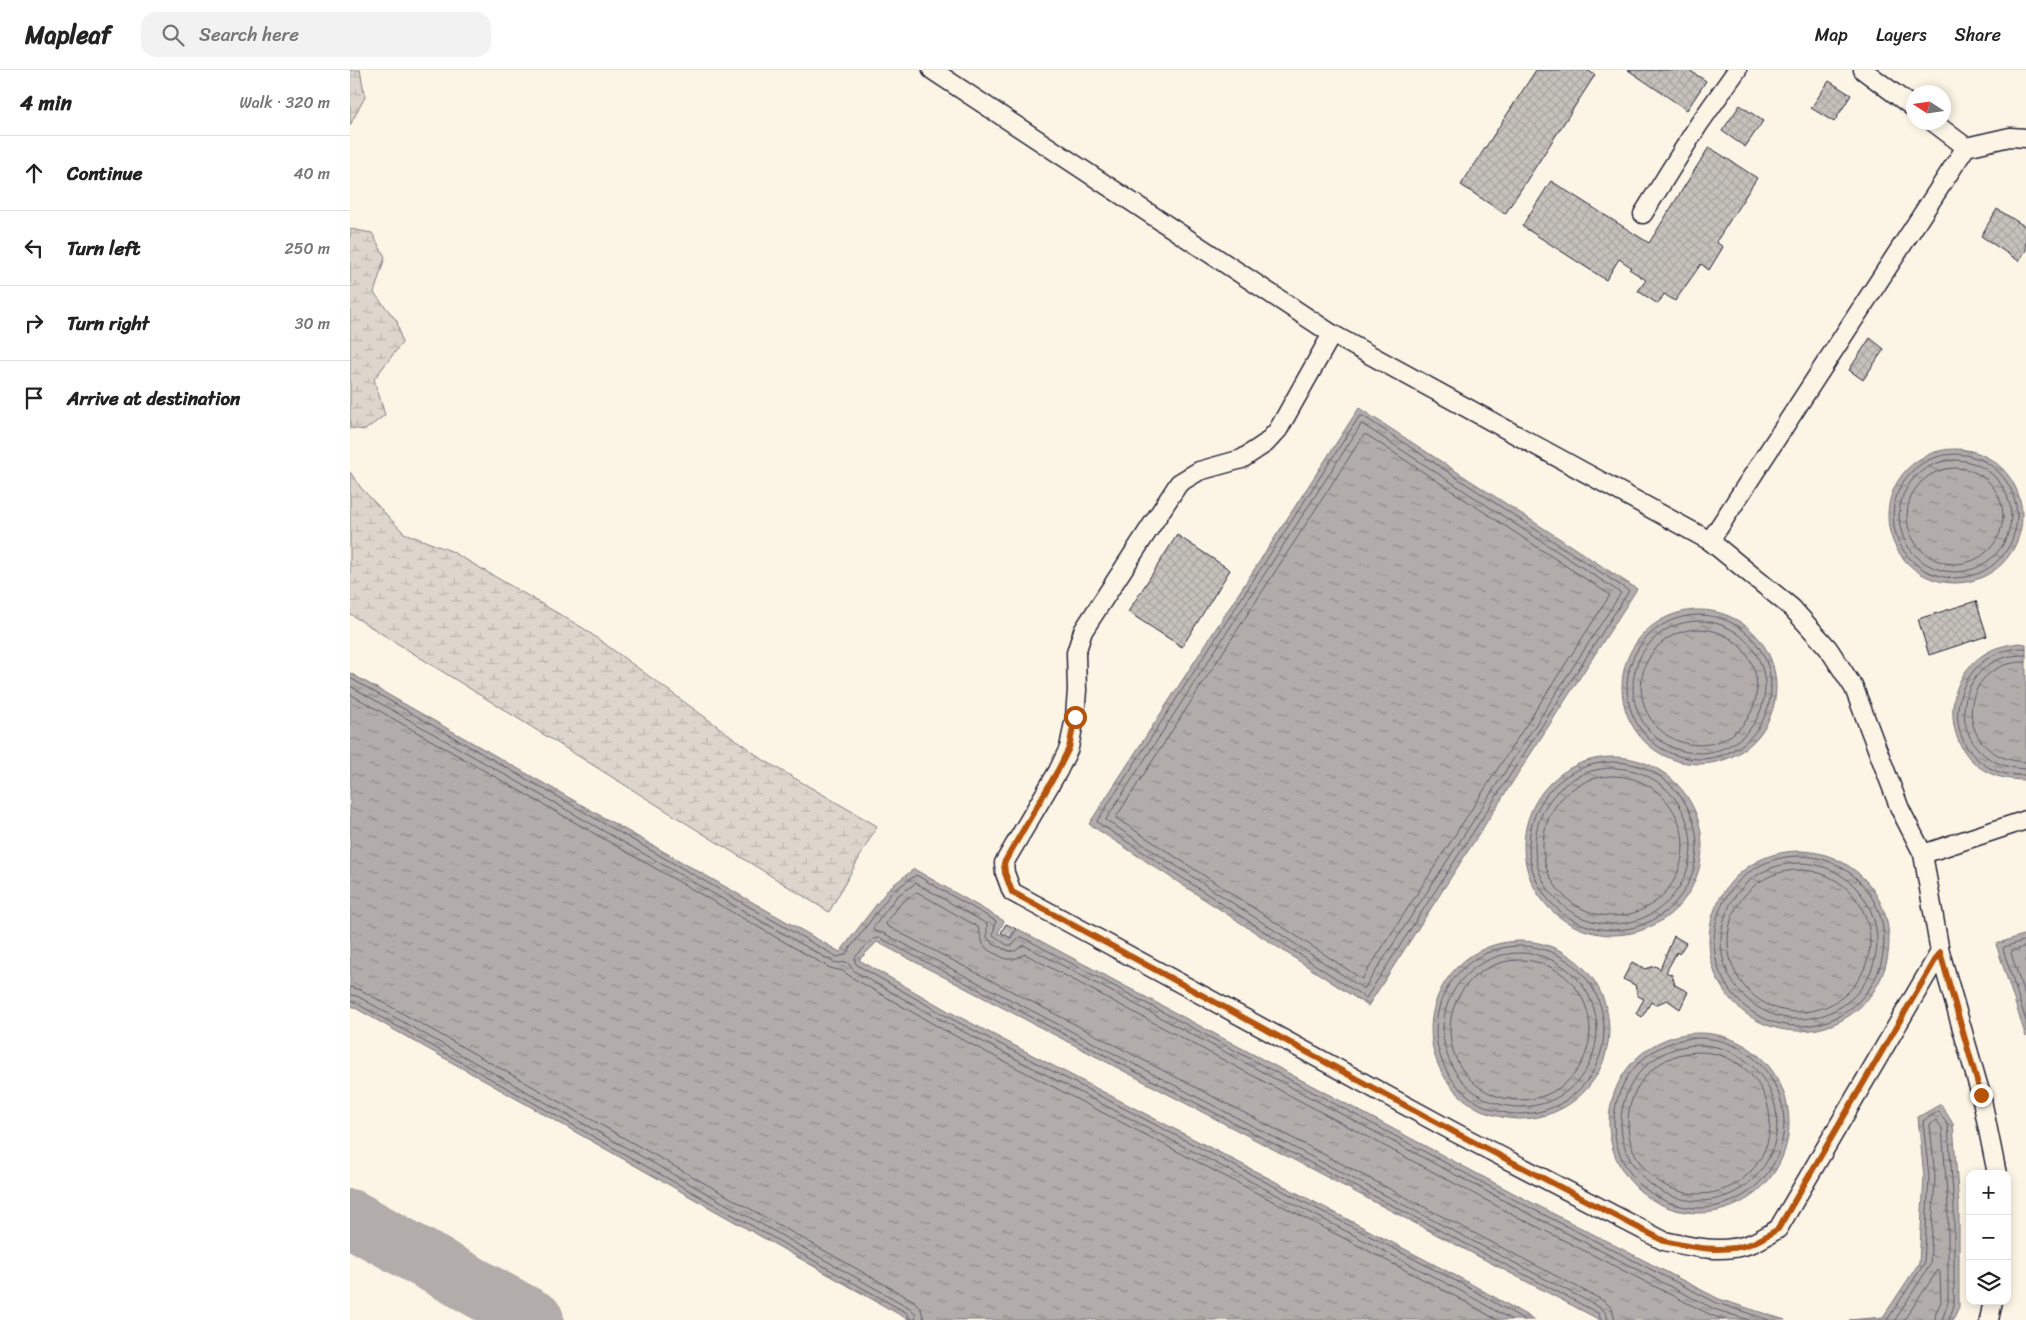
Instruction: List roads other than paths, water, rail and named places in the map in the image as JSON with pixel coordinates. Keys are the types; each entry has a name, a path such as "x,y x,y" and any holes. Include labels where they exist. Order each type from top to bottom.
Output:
{"lane":[{"path":"932,70 1332,334 1710,541 1792,608 1828,648 1854,688 1900,809 1923,854 1940,952 1981,1095 1996,1170"},
{"path":"1643,214 1699,124 1737,70"},
{"path":"1863,70 1906,102"},
{"path":"1944,130 1966,147"},
{"path":"1710,541 1966,147 2010,137 2026,138"},
{"path":"1332,334 1278,430 1266,443 1242,459 1200,471 1179,483 1083,631 1076,653 1077,690 1075,717 1069,748 1004,863 1005,873 1012,892 1456,1133 1664,1241 1692,1247 1721,1249 1750,1245 1778,1229 1940,952"},
{"path":"1923,854 2026,820"},
{"path":"1989,1320 1992,1305"}],"water":[{"path":"1359,408 1637,589 1368,1006 1089,824"},
{"path":"1955,449 1981,454 1992,460 2002,469 2011,479 2017,490 2022,516 2017,542 2011,553 2002,563 1992,572 1981,578 1955,583 1929,578 1918,572 1908,563 1899,553 1893,542 1888,516 1893,490 1899,479 1908,469 1918,460 1929,454"},
{"path":"1699,610 1714,611 1729,616 1754,632 1770,657 1775,672 1775,702 1770,717 1754,742 1729,758 1714,763 1699,764 1684,763 1669,758 1644,742 1628,717 1623,702 1622,687 1623,672 1628,657 1644,632 1669,616 1684,611"},
{"path":"2019,643 2026,644 2026,780 2001,777 1979,767 1967,755 1959,741 1954,726 1953,710 1955,694 1961,679 1970,666 1991,650"},
{"path":"350,673 840,952 889,888 914,869 1004,921 998,933 1010,940 1018,929 1519,1196 1719,1299 1785,1320 1600,1320 877,942 859,960 950,1012 1464,1280 1535,1320 909,1320 350,1005"},
{"path":"1622,757 1655,767 1670,777 1682,789 1692,804 1698,820 1701,829 1701,863 1692,888 1682,903 1670,915 1655,925 1630,934 1604,935 1571,925 1556,915 1544,903 1534,888 1525,863 1524,837 1534,804 1544,789 1556,777 1571,767 1596,758"},
{"path":"1799,851 1833,858 1856,872 1868,884 1878,899 1885,915 1889,941 1882,975 1868,998 1856,1010 1841,1020 1825,1027 1799,1031 1765,1024 1742,1010 1730,998 1720,983 1713,967 1709,941 1716,907 1730,884 1742,872 1757,862 1773,855"},
{"path":"2026,934 2026,1037 1996,944"},
{"path":"1520,941 1554,948 1569,956 1583,967 1594,981 1602,996 1609,1030 1602,1064 1594,1079 1583,1093 1569,1104 1554,1112 1520,1119 1486,1112 1471,1104 1457,1093 1446,1079 1438,1064 1431,1030 1438,996 1446,981 1457,967 1471,956 1486,948"},
{"path":"1699,1033 1717,1035 1733,1040 1749,1048 1768,1066 1774,1073 1785,1097 1789,1123 1787,1141 1782,1157 1774,1173 1756,1192 1749,1198 1725,1209 1699,1213 1681,1211 1665,1206 1649,1198 1630,1180 1624,1173 1613,1149 1609,1123 1611,1105 1616,1089 1624,1073 1642,1054 1649,1048 1673,1037"},
{"path":"1941,1104 1953,1124 1959,1206 1959,1307 1953,1320 1849,1320 1883,1317 1919,1263 1924,1177 1918,1117"}],"waterway":[{"path":"350,1218 535,1320"}]}
